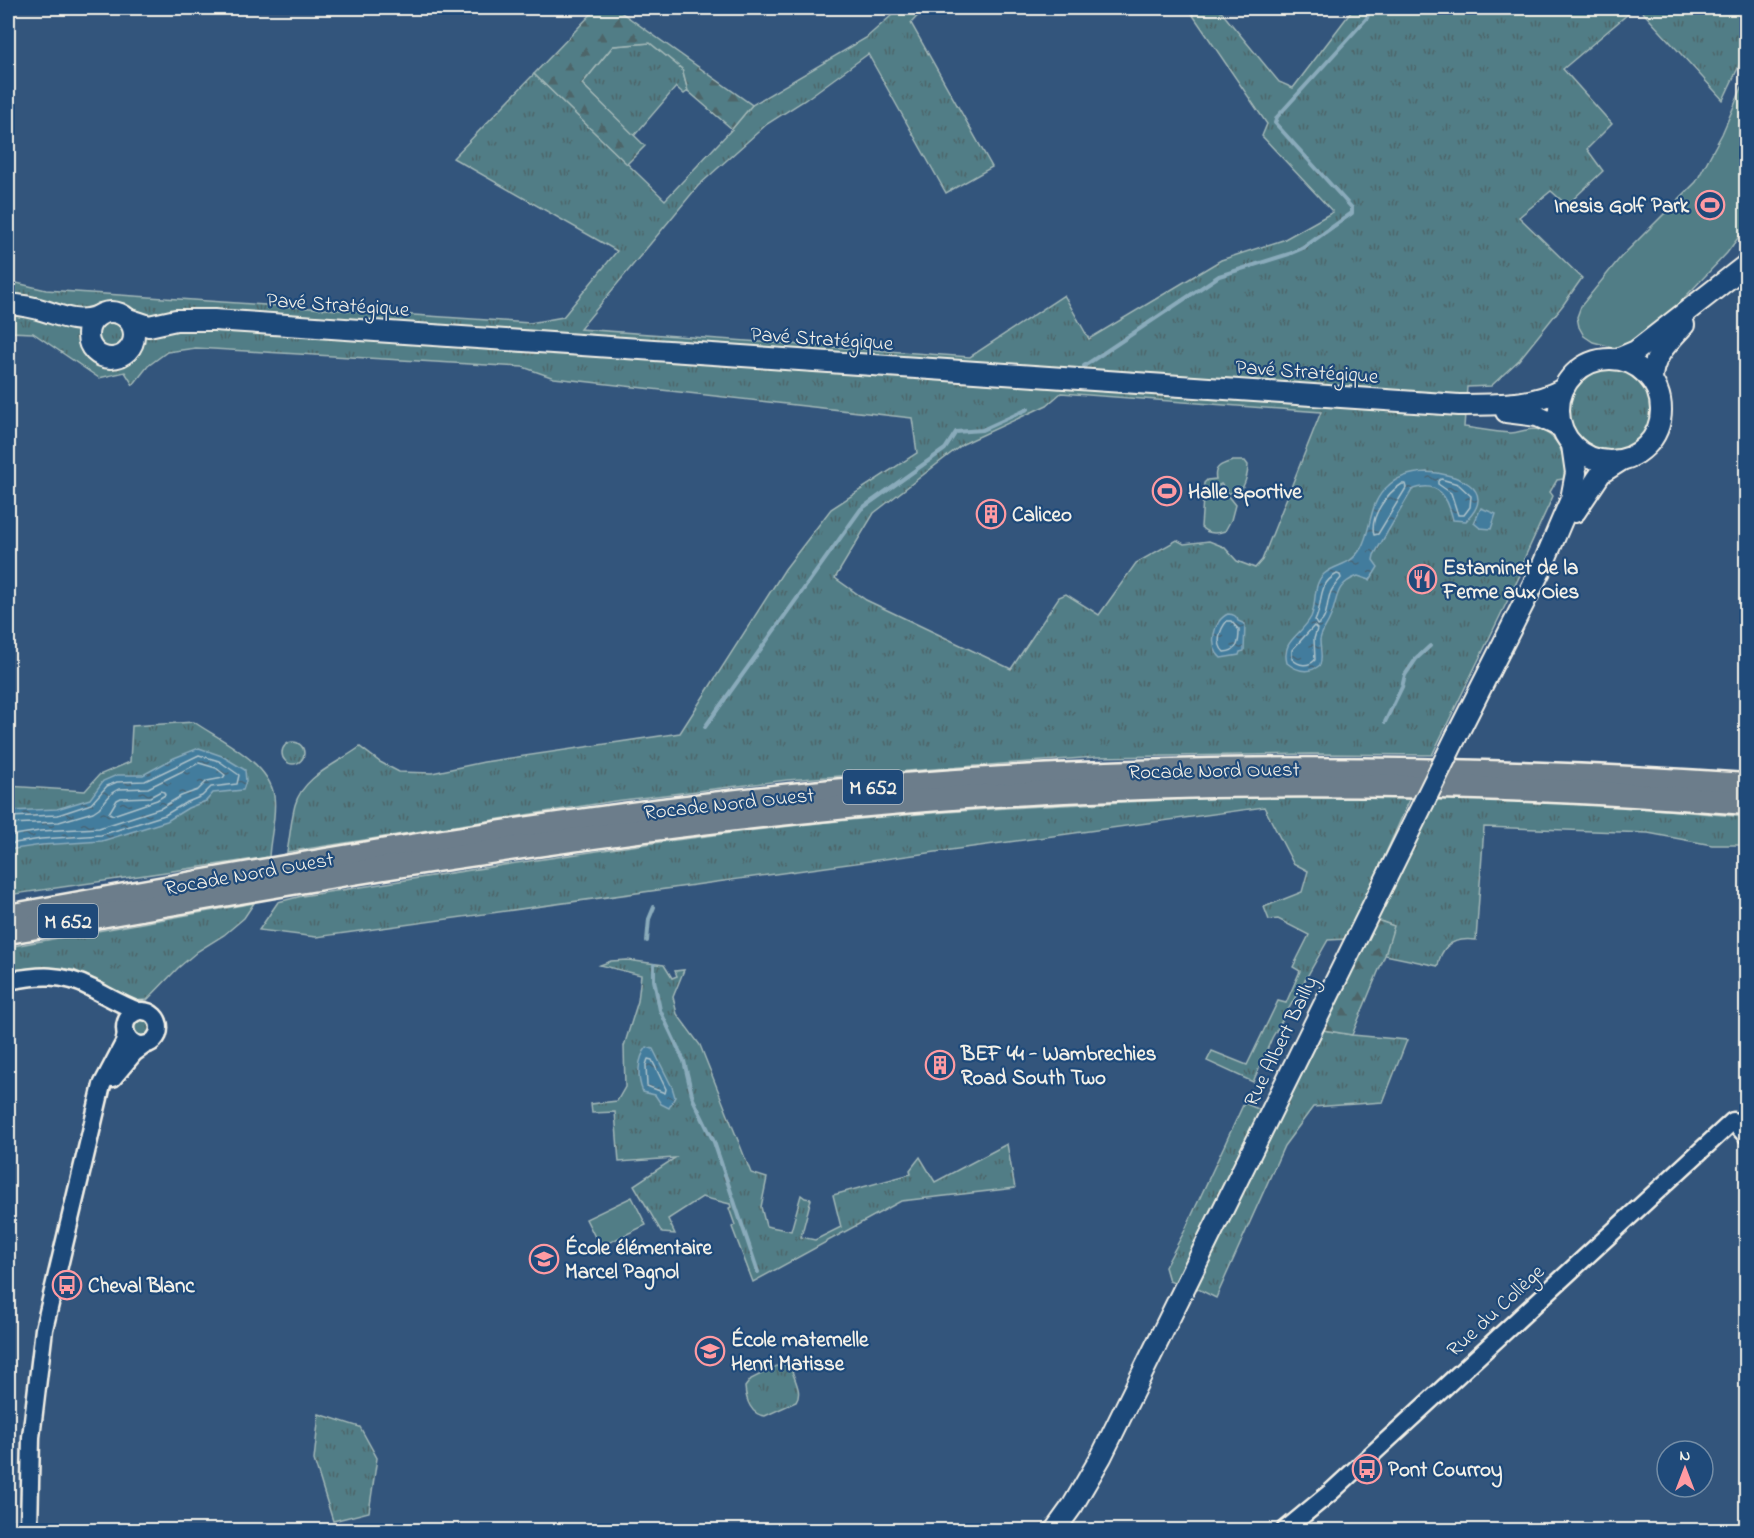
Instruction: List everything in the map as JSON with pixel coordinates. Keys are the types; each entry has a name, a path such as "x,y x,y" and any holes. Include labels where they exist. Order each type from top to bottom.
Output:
{"highway":[{"name":"Rocade Nord Ouest","path":"8,916 252,872 492,833 672,808 831,791 989,778 1161,770 1399,769 1573,774 1746,785"},
{"name":"Rocade Nord Ouest","path":"8,932 561,841 778,814 915,801 1126,789 1367,785 1553,791 1746,803"},
{"path":"8,905 252,872"}],"main road":[{"path":"1617,359 1634,365 1652,381 1661,403 1657,431 1645,447 1635,455 1622,460 1595,459 1583,454 1572,445 1561,427 1558,408 1563,389 1571,375 1584,365 1599,360 1617,359 1636,351 1744,267"},
{"path":"1652,381 1654,362 1668,342 1744,267"},
{"path":"8,304 38,309 68,320 82,320 111,312 120,314 128,319 134,334 131,346 122,355 110,358 101,356 75,333 38,309"},
{"path":"92,348 87,333 96,317"},
{"name":"Pavé Stratégique","path":"128,319 149,326 183,320 226,320 1459,405 1537,416 1561,427"},
{"name":"Pavé Stratégique","path":"131,346 156,330 183,320"},
{"name":"Pavé Stratégique","path":"1459,405 1532,402 1563,389"},
{"name":"Rue Albert Bailly","path":"1055,1530 1073,1505 1101,1457 1541,569 1575,486 1576,467 1572,445"},
{"name":"Rue Albert Bailly","path":"1541,569 1596,479 1607,468 1622,460"}],"street":[{"path":"8,981 36,976 52,976 80,982 138,1011 150,1012 159,1023 157,1037 153,1042 134,1053 113,1078 98,1105"},
{"path":"94,989 109,1003 132,1042 145,1045"},
{"path":"29,1530 31,1437 43,1335 102,1085 121,1048 129,1017 138,1011"},
{"name":"Rue du Collège","path":"1285,1530 1331,1492 1733,1121 1746,1135"}],"green space":[{"path":"597,8 615,8 752,105 732,129 688,91 682,69 650,43 613,46 582,84 645,146 627,164 534,74"},
{"path":"900,8 925,8 911,23 992,167 946,193 868,54 805,100 767,124 698,186 580,329 970,357 1064,295 1089,339 1221,260 1283,240 1333,212 1262,136 1267,124 1188,8 1218,8 1279,82 1293,88 1354,8 1635,8 1563,69 1612,124 1587,149 1603,171 1567,205 1551,191 1519,217 1582,278 1519,360 1491,386 1467,387 1464,427 1511,433 1531,429 1542,431 1549,435 1560,448 1565,471 1563,479 1557,480 1550,492 1553,496 1524,559 1523,569 1432,755 1096,757 787,780 615,801 287,852 295,805 305,786 322,771 360,747 380,762 399,772 432,773 484,762 680,733 785,569 831,509 917,453 912,418 554,378 523,367 196,348 167,352 148,366 133,385 125,372 99,378 33,333 8,332 8,281 46,290 530,323 563,317 617,251 453,158 534,74 665,200 752,105 866,38","holes":["1061,393 1321,412 1262,560 1255,568 1237,561 1224,547 1209,541 1184,544 1177,540 1136,563 1099,615 1066,594 1059,597 1011,669 866,600 835,578 874,513 963,444 1047,405"]},
{"path":"1639,8 1746,8 1746,51 1723,100"},
{"path":"650,43 682,69 688,91 684,94 676,87 634,136 582,84 613,46"},
{"name":"Inesis Golf Park","path":"1746,78 1746,227 1727,253 1669,314 1630,343 1616,348 1593,342 1584,336 1579,327 1577,317 1581,306 1620,258 1696,182 1722,134"},
{"path":"1602,369 1618,369 1633,375 1645,387 1651,402 1651,418 1645,433 1633,445 1618,451 1602,451 1587,445 1575,433 1569,418 1569,402 1575,387 1587,375"},
{"path":"1233,461 1245,461 1248,465 1246,480 1238,493 1229,493 1221,484 1219,485 1235,505 1225,531 1209,532 1201,527 1204,483 1207,480 1216,479 1217,468"},
{"path":"194,722 242,753 263,773 270,784 275,811 269,857 8,895 8,786 85,791 99,775 130,762 132,726"},
{"path":"293,742 301,745 304,753 301,761 293,764 285,761 282,753 285,745"},
{"path":"1263,796 1411,797 1347,939 1328,940 1272,1038 1253,1082 1207,1061 1212,1051 1247,1065 1278,1001 1286,1003 1300,971 1293,967 1309,935 1278,919 1269,920 1264,907 1302,892 1308,871 1293,863 1264,807 316,937 259,930 278,902 302,896 656,843 835,821 896,816"},
{"path":"1438,796 1598,804 1746,817 1746,845 1712,845 1648,833 1484,827 1476,940 1461,940 1450,944 1442,953 1438,966 1385,955 1393,926 1377,920"},
{"path":"254,903 244,918 224,935 198,951 147,1000 132,1001 74,970 45,967 8,970 8,947"},
{"path":"1377,920 1394,926 1385,955 1352,1035 1323,1030"},
{"path":"627,960 664,965 672,978 677,976 675,971 684,970 673,997 677,1014 700,1045 751,1173 767,1178 761,1207 766,1226 791,1231 801,1195 811,1199 801,1237 815,1240 841,1227 833,1195 911,1174 910,1170 920,1157 935,1182 1007,1144 1015,1188 901,1201 753,1282 732,1227 735,1225 729,1208 730,1204 702,1197 668,1219 675,1234 662,1233 634,1185 675,1158 619,1162 615,1112 592,1113 591,1104 617,1101 625,1087 624,1046 638,1001 641,975 600,965 611,961"},
{"path":"142,1020 148,1023 151,1029 148,1035 142,1038 136,1035 133,1029 136,1023"},
{"path":"1323,1030 1407,1040 1383,1102 1313,1107 1284,1146 1216,1298 1194,1287"},
{"path":"1244,1103 1263,1111 1179,1285 1169,1281 1165,1267 1184,1232"},
{"path":"632,1197 646,1225 600,1247 586,1219"},
{"path":"781,1364 791,1368 799,1394 798,1398 796,1402 765,1416 760,1415 750,1406 745,1387 751,1379"},
{"path":"319,1414 360,1427 377,1458 369,1512 333,1521 314,1460"}],"water":[{"path":"1426,472 1449,475 1469,485 1476,491 1478,500 1475,509 1466,521 1453,520 1445,498 1436,489 1421,487 1412,490 1374,555 1373,560 1378,567 1370,580 1358,576 1344,584 1338,593 1320,640 1320,665 1308,671 1291,666 1287,663 1287,649 1289,643 1311,617 1320,578 1329,570 1348,562 1357,554 1364,541 1377,500 1388,486 1406,476"},
{"path":"1481,508 1496,514 1491,529 1480,528 1474,523"},
{"path":"1228,614 1232,614 1238,621 1245,624 1244,651 1239,655 1221,658 1214,647 1214,634 1219,622"},
{"path":"199,748 222,756 245,770 246,781 243,790 213,793 206,801 188,808 167,821 102,841 8,850 8,811 57,809 90,799 103,781 117,775 143,775 174,758"},
{"path":"647,1047 653,1049 672,1087 675,1097 669,1108 661,1104 655,1095 643,1092 639,1069 641,1057"}],"waterway":[{"path":"1084,366 1219,276 1303,248 1352,213 1352,208 1275,123 1277,117 1367,18 1370,8"},
{"path":"705,727 861,509 945,449 956,432 982,430 1028,409"},
{"path":"1385,722 1402,687 1405,675 1416,659 1430,646"},
{"path":"647,941 649,919 654,907"},
{"path":"654,965 654,980 660,1010 684,1061 693,1099 714,1142 758,1272"}],"place":[{"name":"Inesis Golf Park","path":"1710,205"},
{"name":"Halle sportive","path":"1167,491"},
{"name":"Caliceo","path":"991,514"},
{"name":"Estaminet de la Ferme aux Oies","path":"1422,579"},
{"name":"BEF 44 - Wambrechies Road South Two","path":"940,1065"},
{"name":"École élémentaire Marcel Pagnol","path":"544,1259"},
{"name":"Cheval Blanc","path":"67,1285"},
{"name":"École maternelle Henri Matisse","path":"710,1351"},
{"name":"Pont Courroy","path":"1367,1469"}]}
